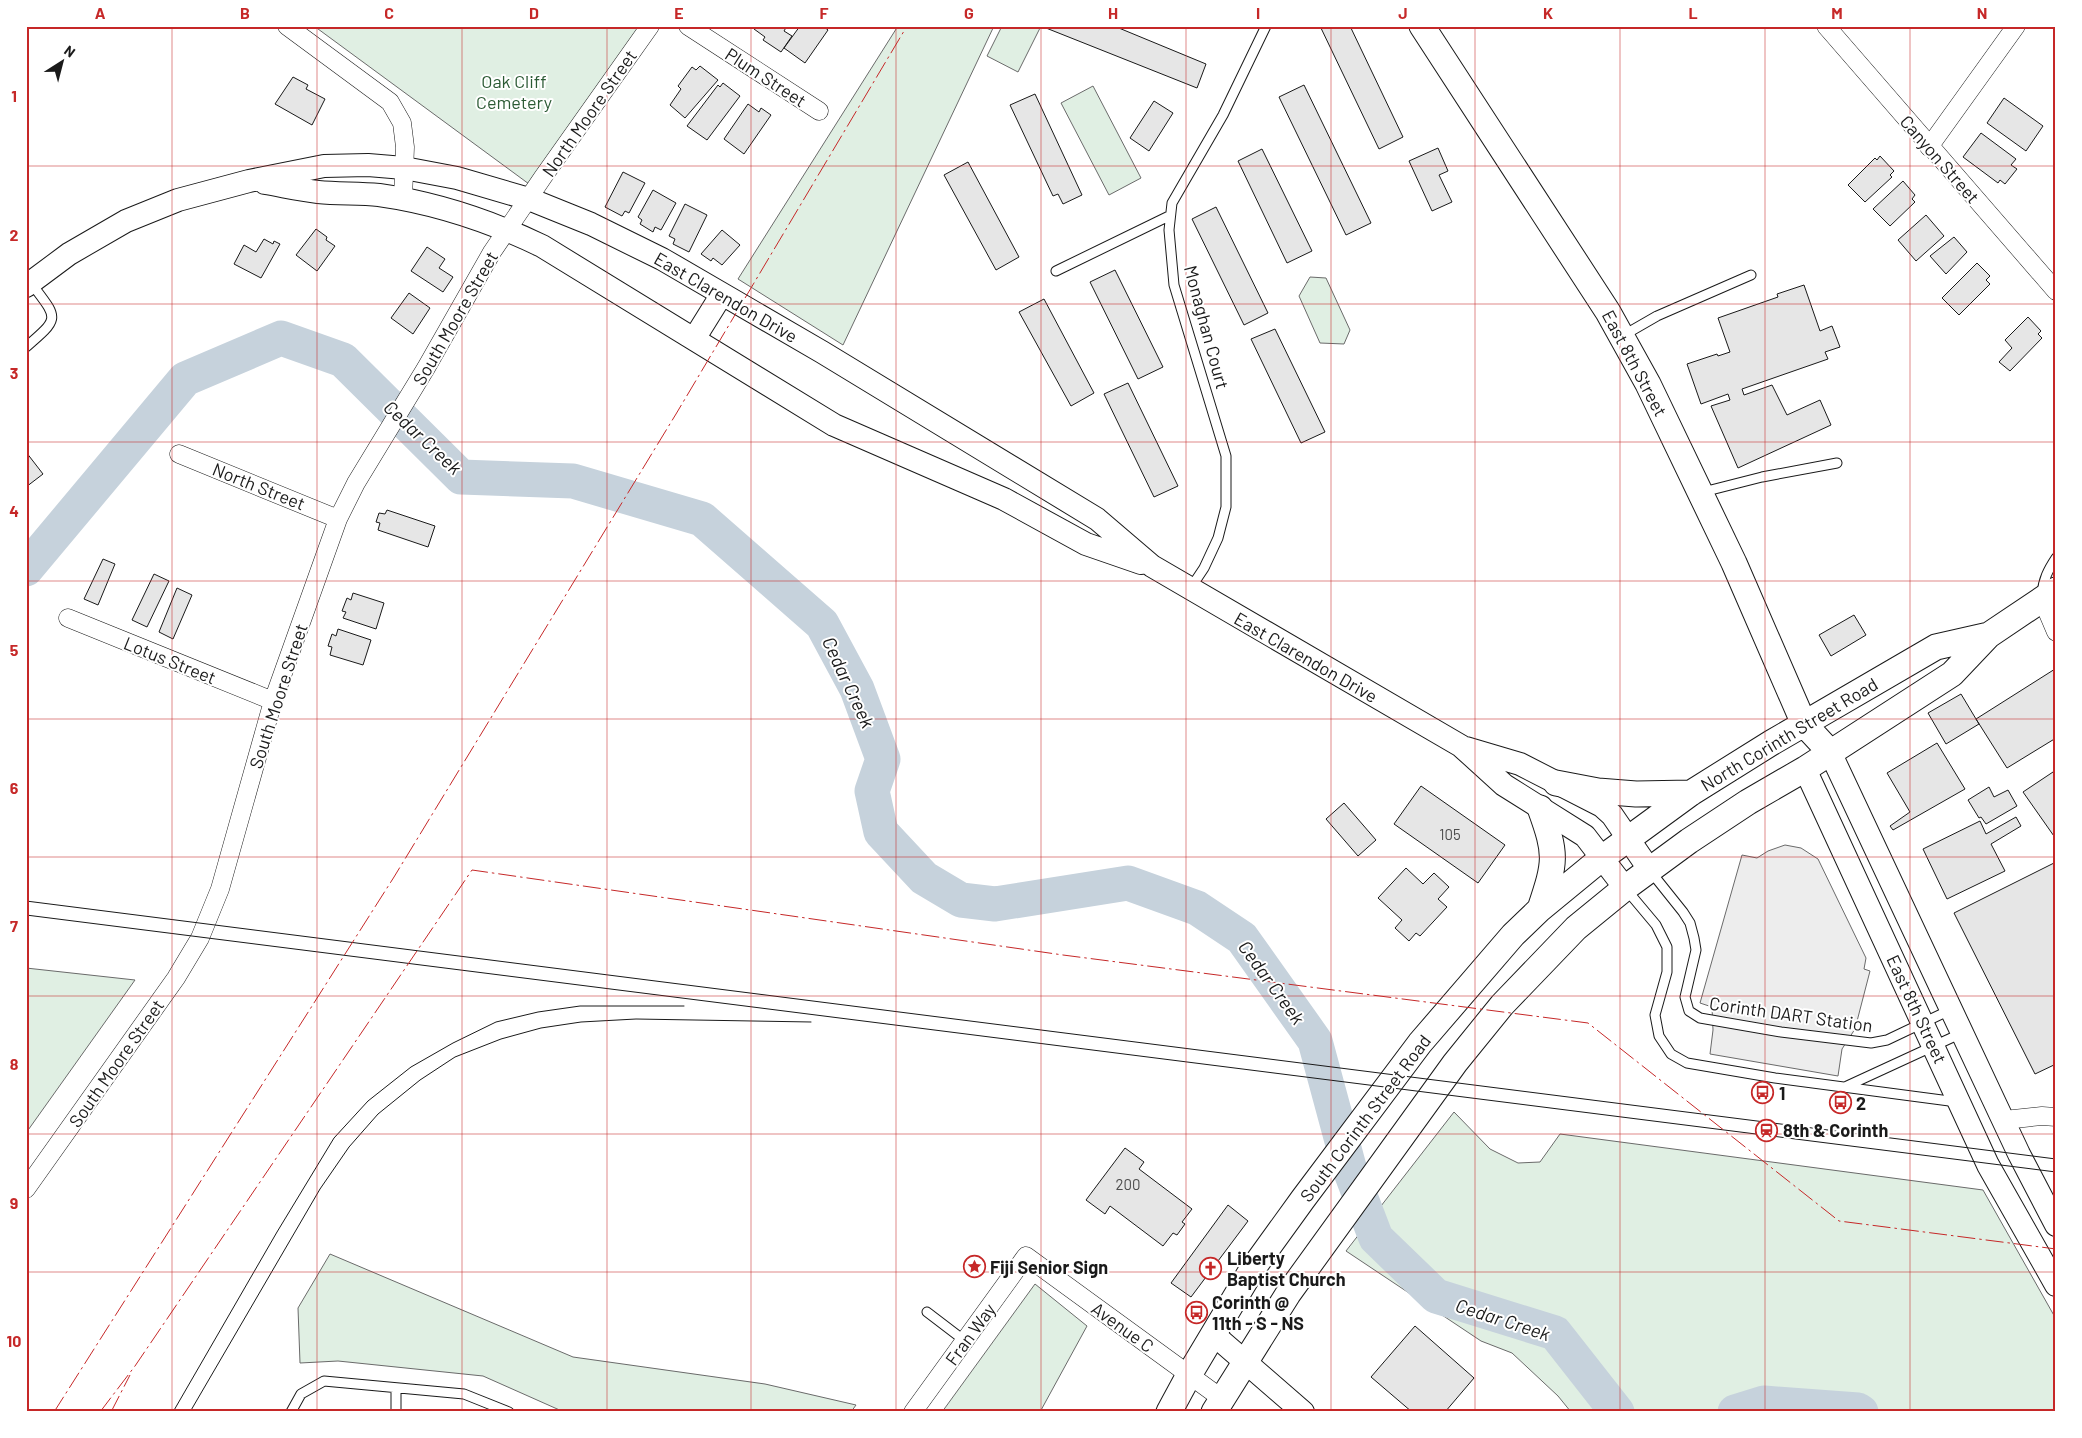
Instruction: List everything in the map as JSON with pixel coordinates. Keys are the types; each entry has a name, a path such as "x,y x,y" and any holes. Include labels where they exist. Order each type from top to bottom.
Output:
{"main road":[{"name":"East 8th Street","path":"1422,26 1621,336 1648,384 1734,564 1804,724 1830,752"},
{"name":"North Corinth Street Road","path":"1625,888 1748,802 1805,769 1952,674 1989,635 2049,594"},
{"name":"North Corinth Street Road","path":"1602,858 1691,793 1804,724 1936,648 1989,635"},
{"name":"East 8th Street","path":"1804,724 1805,769"},
{"path":"1556,783 1598,792 1636,794 1691,793"},
{"path":"1540,808 1554,853 1553,872 1540,909"},
{"name":"South Corinth Street Road","path":"1169,1412 1189,1374 1252,1271 1303,1199 1420,1043 1513,935 1540,909 1602,858"},
{"path":"1217,1405 1323,1243 1387,1158 1454,1063 1502,1005 1576,928 1625,888"}],"street":[{"path":"288,26 390,102 402,123 406,147 403,199"},
{"name":"North Moore Street","path":"529,199 650,26"},
{"name":"Plum Street","path":"688,26 819,111"},
{"name":"Canyon Street","path":"1826,26 1929,147 2056,291"},
{"path":"1929,147 2016,26"},
{"name":"East Clarendon Drive","path":"29,284 69,254 126,221 178,200 249,181 324,166 368,165 404,168 457,178 529,199 609,233 662,259 722,294 1097,519 1152,566 1461,746 1504,785 1585,836 1625,888"},
{"name":"East Clarendon Drive","path":"249,181 318,192 377,195 403,199 456,212 508,230 542,246 834,425 1004,499 1086,544 1152,566"},
{"name":"South Moore Street","path":"26,1188 176,978 200,938 220,888 273,701 338,519 376,448 426,368 492,252 529,199"},
{"path":"694,339 722,294"},
{"name":"North Street","path":"180,454 338,519"},
{"path":"2049,594 2055,628"},
{"name":"Lotus Street","path":"68,618 273,701"},
{"name":"East Clarendon Drive","path":"1461,746 1520,764 1602,806 1629,839 1649,870"},
{"name":"East 8th Street","path":"1830,752 1951,1010 2056,1225"},
{"name":"East 8th Street","path":"1805,769 1988,1165 2056,1285"},
{"path":"2004,1120 2042,1116 2056,1117"},
{"name":"Fran Way","path":"913,1412 1026,1256"},
{"name":"Avenue C","path":"1026,1256 1189,1374 1217,1405"},
{"path":"1213,1334 1303,1412"}],"lane":[{"name":"Monaghan Court","path":"1190,589 1204,568 1218,538 1226,507 1226,456 1174,285 1169,216 1172,203 1223,115 1266,26"},
{"path":"1056,271 1169,216"},
{"path":"1621,336 1657,316 1751,275"},
{"path":"26,347 47,330 53,316 51,308 29,284"},
{"path":"1700,493 1762,477 1837,463"},
{"path":"2049,594 2042,586 2056,558"},
{"name":"Corinth DART Station","path":"1649,870 1690,923 1696,950 1686,997 1690,1011 1700,1018 1781,1032 1871,1043 1887,1040 1951,1010"},
{"path":"1625,888 1656,925 1667,947 1667,972 1655,1015 1659,1036 1671,1054 1687,1062 1775,1078 1960,1102"},
{"path":"1846,1087 1962,1033"},
{"path":"928,1312 965,1341"},
{"path":"290,1412 301,1394 324,1381 464,1394 509,1412"},
{"path":"396,1389 396,1412"}],"green space":[{"name":"Oak Cliff Cemetery","path":"314,26 645,26 529,184"},
{"path":"898,26 994,26 843,345 738,279"},
{"path":"1002,26 1041,26 1018,72 987,56"},
{"path":"1093,86 1141,178 1109,195 1061,103"},
{"path":"1310,277 1326,278 1350,330 1344,344 1320,343 1299,296"},
{"path":"26,968 135,980 26,1133"},
{"path":"1454,1112 1490,1149 1518,1163 1540,1162 1560,1134 1983,1190 2056,1319 2056,1412 1571,1412 1558,1396 1512,1353 1481,1341 1346,1251"},
{"path":"330,1254 573,1357 765,1384 856,1405 851,1412 564,1412 483,1376 338,1361 300,1363 298,1308"},
{"path":"1035,1284 1087,1326 1040,1412 942,1412"}],"shaded area":[{"path":"1785,845 1801,848 1818,859 1866,958 1864,969 1870,971 1855,1029 1842,1049 1838,1076 1710,1054 1713,1030 1712,1007 1700,1003 1742,855 1757,858 1768,851"}],"building":[{"path":"756,26 787,26 784,31 792,36 781,52 763,40 765,37 754,29"},
{"path":"800,26 823,26 828,30 805,63 784,48"},
{"path":"1046,26 1114,26 1206,64 1197,88 1046,28"},
{"path":"1320,26 1350,26 1403,137 1379,149"},
{"path":"700,66 718,80 685,118 670,105 681,89 678,86 692,67 696,70"},
{"path":"293,77 308,85 306,89 325,99 312,125 275,104"},
{"path":"723,83 740,96 707,140 687,126 718,85 720,87"},
{"path":"1304,85 1371,223 1346,235 1279,97"},
{"path":"1035,94 1082,195 1063,204 1058,194 1053,196 1010,105"},
{"path":"2004,98 2043,126 2026,151 1987,123"},
{"path":"1154,101 1173,113 1149,151 1130,138"},
{"path":"748,104 759,112 761,108 771,115 744,154 724,139"},
{"path":"1981,133 2016,159 2011,165 2017,169 2005,184 2000,180 1998,183 1963,157"},
{"path":"1438,148 1448,171 1439,175 1452,202 1432,211 1409,161"},
{"path":"1262,149 1312,251 1287,263 1238,161"},
{"path":"1880,156 1894,171 1890,175 1892,177 1865,202 1848,185 1875,158 1877,160"},
{"path":"968,162 1019,257 996,270 944,175"},
{"path":"623,172 645,183 629,213 625,211 622,216 605,207"},
{"path":"1903,181 1915,195 1912,199 1915,202 1890,226 1873,209"},
{"path":"653,190 676,203 661,230 655,227 653,232 640,224 642,220 638,217"},
{"path":"685,204 707,215 689,252 673,244 675,239 669,236"},
{"path":"1216,207 1268,313 1244,325 1192,219"},
{"path":"1926,215 1944,236 1916,261 1898,240"},
{"path":"316,229 327,237 326,240 335,246 317,271 296,255"},
{"path":"722,230 740,245 722,265 713,258 711,261 701,254"},
{"path":"1954,237 1967,252 1946,274 1930,256"},
{"path":"264,239 273,244 274,241 280,244 261,278 234,264 244,245 256,252"},
{"path":"427,247 445,259 439,268 453,277 443,292 411,271"},
{"path":"1977,263 1990,276 1986,280 1990,284 1959,315 1942,298"},
{"path":"1115,270 1163,367 1138,379 1090,282"},
{"path":"1804,285 1820,331 1832,326 1840,347 1825,352 1828,359 1742,389 1744,395 1772,385 1787,415 1820,400 1831,425 1738,468 1711,406 1730,400 1728,394 1701,404 1687,364 1717,354 1718,356 1730,352 1718,318 1778,297 1777,294"},
{"path":"409,293 430,308 413,334 391,318"},
{"path":"1044,299 1094,393 1071,406 1019,312"},
{"path":"2028,317 2041,331 2038,334 2042,338 2010,371 1999,362 2012,348 2005,340"},
{"path":"1275,329 1325,432 1301,443 1251,339"},
{"path":"1128,383 1178,486 1154,497 1104,394"},
{"path":"26,452 43,474 26,487"},
{"path":"387,510 435,526 428,547 378,530 380,523 376,522 379,513 385,514"},
{"path":"103,559 115,564 98,605 84,599"},
{"path":"154,574 169,581 147,627 132,620"},
{"path":"177,588 192,595 173,639 159,632"},
{"path":"353,593 384,603 376,629 343,618 346,612 342,611 347,598 351,600"},
{"path":"1854,615 1866,635 1831,656 1819,635"},
{"path":"338,629 371,640 363,665 330,655 332,647 328,646 332,634 336,636"},
{"path":"2055,669 2056,738 2007,768 1976,719"},
{"path":"1961,694 1979,724 1946,744 1928,713"},
{"path":"1937,743 1965,789 1893,830 1890,826 1910,812 1887,773"},
{"path":"2056,770 2056,839 2023,792"},
{"path":"1421,786 1505,845 1478,883 1394,824"},
{"path":"1989,787 1994,797 2008,790 2017,806 1986,824 1981,817 1979,818 1968,800"},
{"path":"1344,803 1376,840 1358,856 1326,819"},
{"path":"2016,817 2021,826 1991,844 2005,871 1947,899 1923,849 1980,821 1986,834"},
{"path":"2056,862 2056,1064 2035,1074 1954,913"},
{"path":"1406,868 1423,884 1434,873 1449,887 1438,899 1447,907 1420,936 1416,933 1409,941 1395,928 1402,920 1378,898"},
{"path":"1125,1148 1144,1162 1139,1169 1192,1209 1182,1222 1185,1224 1177,1235 1173,1233 1163,1246 1110,1206 1105,1214 1086,1200"},
{"path":"1228,1205 1248,1221 1191,1297 1171,1283"},
{"path":"1415,1326 1474,1378 1445,1412 1412,1412 1371,1377"}],"waterway":[{"name":"Cedar Creek","path":"26,569 185,379 281,338 343,360 461,477 573,481 702,519 822,624 857,689 883,759 872,791 881,832 924,878 961,900 995,904 1128,883 1197,908 1242,938 1315,1041 1349,1167 1376,1238 1436,1296 1555,1333 1617,1412"},
{"name":"Cedar Creek","path":"1735,1412 1764,1403 1858,1410 1861,1412"}],"tram line":[{"path":"26,901 2056,1159"},
{"path":"26,915 2056,1172"},
{"path":"173,1412 277,1232 334,1138 368,1101 411,1067 453,1043 496,1022 538,1012 580,1006 684,1006"},
{"path":"190,1412 320,1189 349,1147 378,1114 420,1080 455,1057 501,1039 541,1028 581,1022 636,1019 811,1022"}],"power":[{"path":"54,1412 394,877 676,414 907,26"},
{"path":"100,1412 135,1366 472,870 1063,955 1588,1023 1839,1221 2056,1249"},
{"path":"111,1412 130,1375"}],"place":[{"name":"1","path":"1763,1093"},
{"name":"2","path":"1840,1103"},
{"name":"8th & Corinth","path":"1767,1130"},
{"name":"Fiji Senior Sign","path":"974,1267"},
{"name":"Liberty Baptist Church","path":"1211,1268"},
{"name":"Corinth @ 11th - S - NS","path":"1196,1312"}]}
